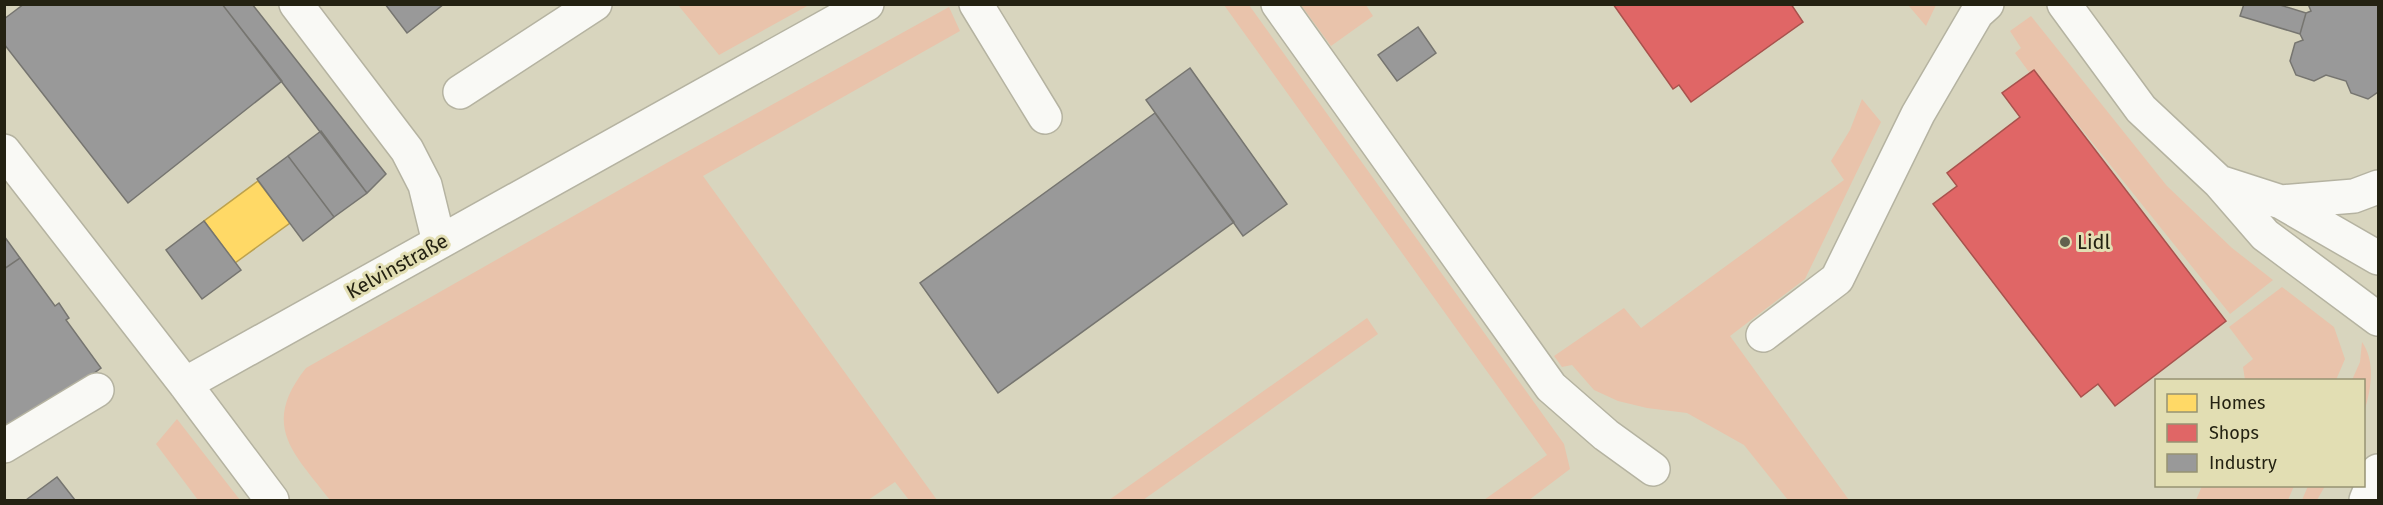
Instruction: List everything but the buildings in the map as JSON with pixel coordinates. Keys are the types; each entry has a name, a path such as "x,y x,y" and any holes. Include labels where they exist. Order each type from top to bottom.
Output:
{"street":[{"path":"296,4 407,150 424,185 439,242"},
{"path":"459,92 595,4"},
{"name":"Kelvinstraße","path":"185,384 867,4"},
{"path":"976,4 1045,117"},
{"path":"1278,4 1551,387 1606,435 1653,469"},
{"path":"1763,335 1837,279 1917,114 1977,13 1987,4"},
{"path":"2064,4 2141,109 2219,182 2265,236 2379,319"},
{"path":"4,151 185,384 272,501"},
{"path":"2219,182 2281,202 2379,258"},
{"path":"2281,202 2354,196 2379,187"},
{"path":"4,446 97,390"},
{"path":"2366,501 2379,471"}],"shaded area":[{"path":"678,5 809,5 719,55"},
{"path":"1224,5 1249,5 1564,444 1570,469 1529,500 1484,500 1547,455"},
{"path":"1301,5 1366,5 1373,16 1331,46"},
{"path":"1908,5 1936,5 1926,26"},
{"path":"949,7 960,31 703,176 937,500 909,500 895,482 868,500 330,500 294,453 287,438 284,423 285,406 292,388 306,368 672,160"},
{"path":"2031,16 2167,186 2232,248 2273,280 2230,314 2034,70 2029,72 2015,53 2021,48 2010,31"},
{"path":"1862,99 1881,122 1805,279 1730,336 1849,500 1788,500 1744,445 1687,413 1647,408 1618,401 1594,390 1572,365 1562,367 1554,356 1624,308 1641,328 1844,180 1831,161 1850,130"},
{"path":"2282,287 2334,327 2345,359 2336,379 2245,379 2243,367 2253,359 2229,327"},
{"path":"1367,318 1378,334 1143,500 1109,500"},
{"path":"2362,342 2371,367 2369,395 2365,409 2365,379 2352,379 2360,362"},
{"path":"177,419 240,500 198,500 156,444"},
{"path":"2202,487 2294,487 2288,500 2196,500"},
{"path":"2308,487 2324,487 2317,500 2302,500"}],"place":[{"name":"Lidl","path":"2065,242"}]}
